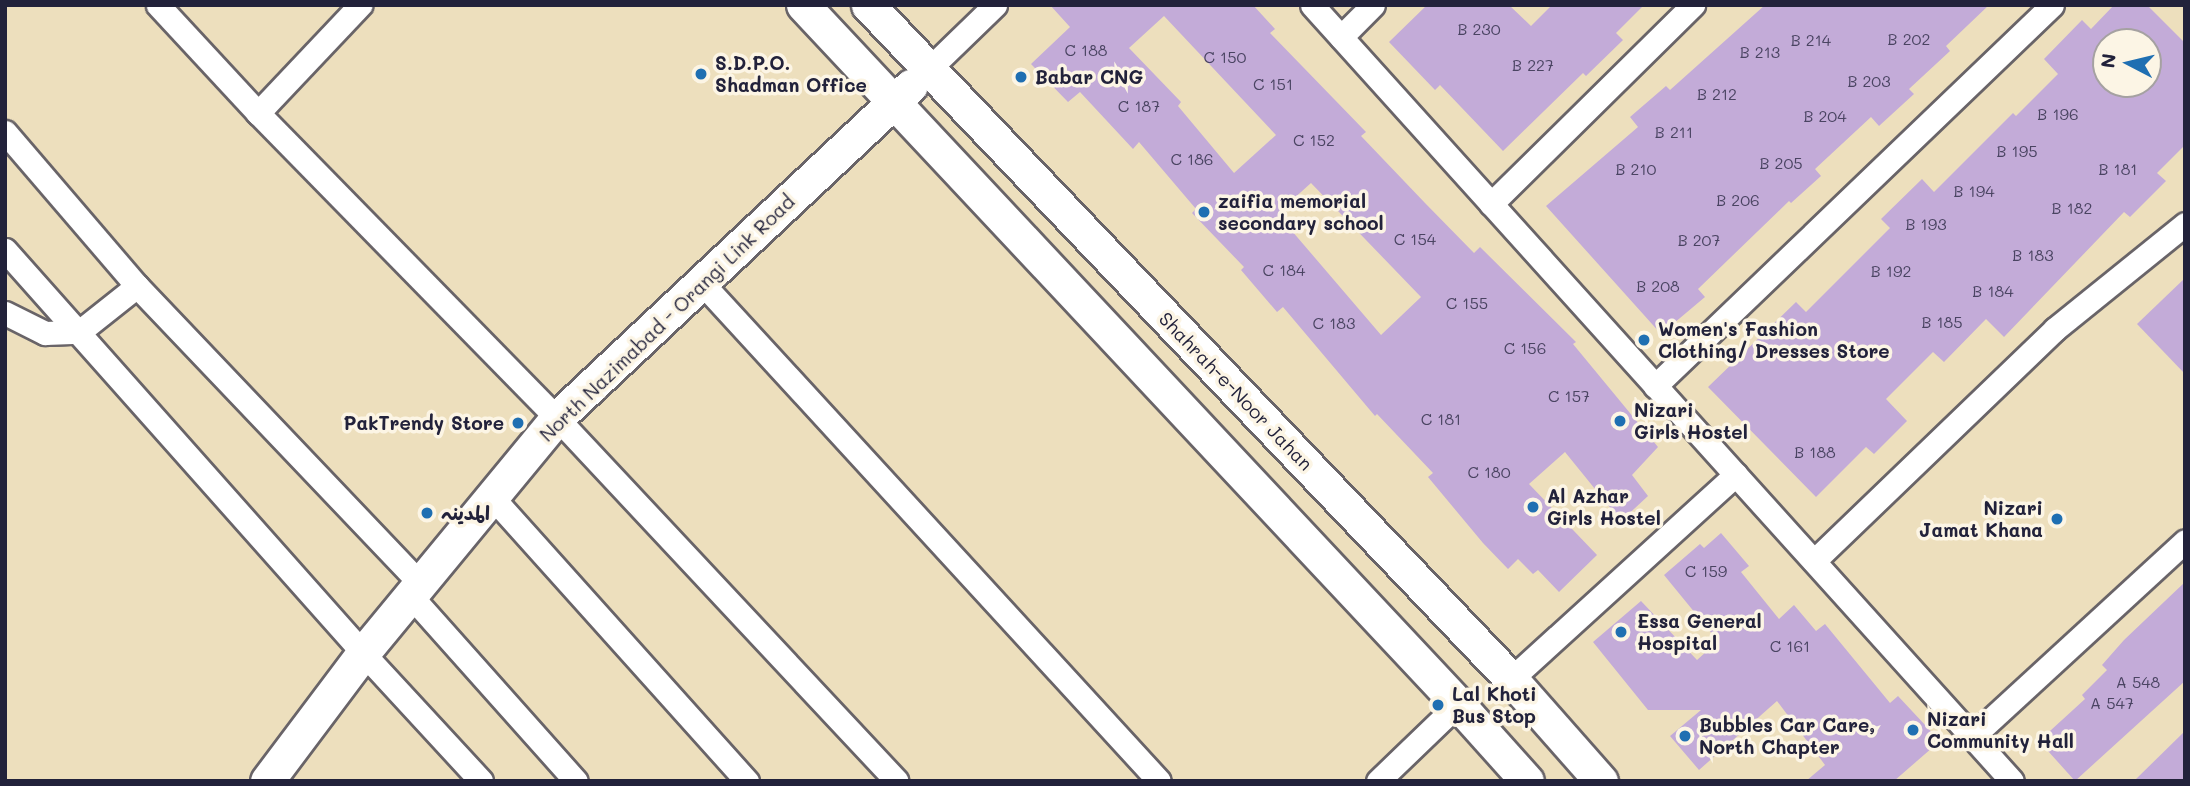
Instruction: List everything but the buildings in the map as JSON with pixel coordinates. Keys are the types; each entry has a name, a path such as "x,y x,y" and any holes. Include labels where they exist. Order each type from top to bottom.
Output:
{"main road":[{"path":"803,5 1527,781"},
{"name":"Shahrah-e-Noor Jahan","path":"868,5 1511,679 1601,781"},
{"name":"North Nazimabad - Orangi Link Road","path":"267,781 363,653 557,418 929,69"}],"street":[{"path":"158,5 258,113 557,418 897,781"},
{"path":"258,113 359,5"},
{"path":"929,69 995,5"},
{"path":"1312,5 2012,781"},
{"path":"1341,37 1373,5"},
{"path":"1491,204 1693,5"},
{"path":"1656,386 2052,5"},
{"path":"5,132 137,286 416,590 576,781"},
{"path":"1814,561 2055,329 2185,224"},
{"path":"5,250 363,653 481,781"},
{"path":"701,282 1159,781"},
{"path":"5,313 45,333 79,332 137,286"},
{"path":"1511,679 1736,474"},
{"path":"492,497 747,781"},
{"path":"1972,737 2185,541"},
{"path":"1378,781 1458,704"}],"place":[{"name":"S.D.P.O. Shadman Office","path":"701,74"},
{"name":"Babar CNG","path":"1021,77"},
{"name":"zaifia memorial secondary school","path":"1204,212"},
{"name":"Women's Fashion Clothing/ Dresses Store","path":"1644,340"},
{"name":"Nizari Girls Hostel","path":"1620,421"},
{"name":"PakTrendy Store","path":"518,423"},
{"name":"Al Azhar Girls Hostel","path":"1533,507"},
{"name":"المدینہ","path":"427,513"},
{"name":"Nizari Jamat Khana","path":"2057,519"},
{"name":"Essa General Hospital","path":"1621,632"},
{"name":"Lal Khoti Bus Stop","path":"1438,705"},
{"name":"Nizari Community Hall","path":"1913,730"},
{"name":"Bubbles Car Care, North Chapter","path":"1685,736"}]}
